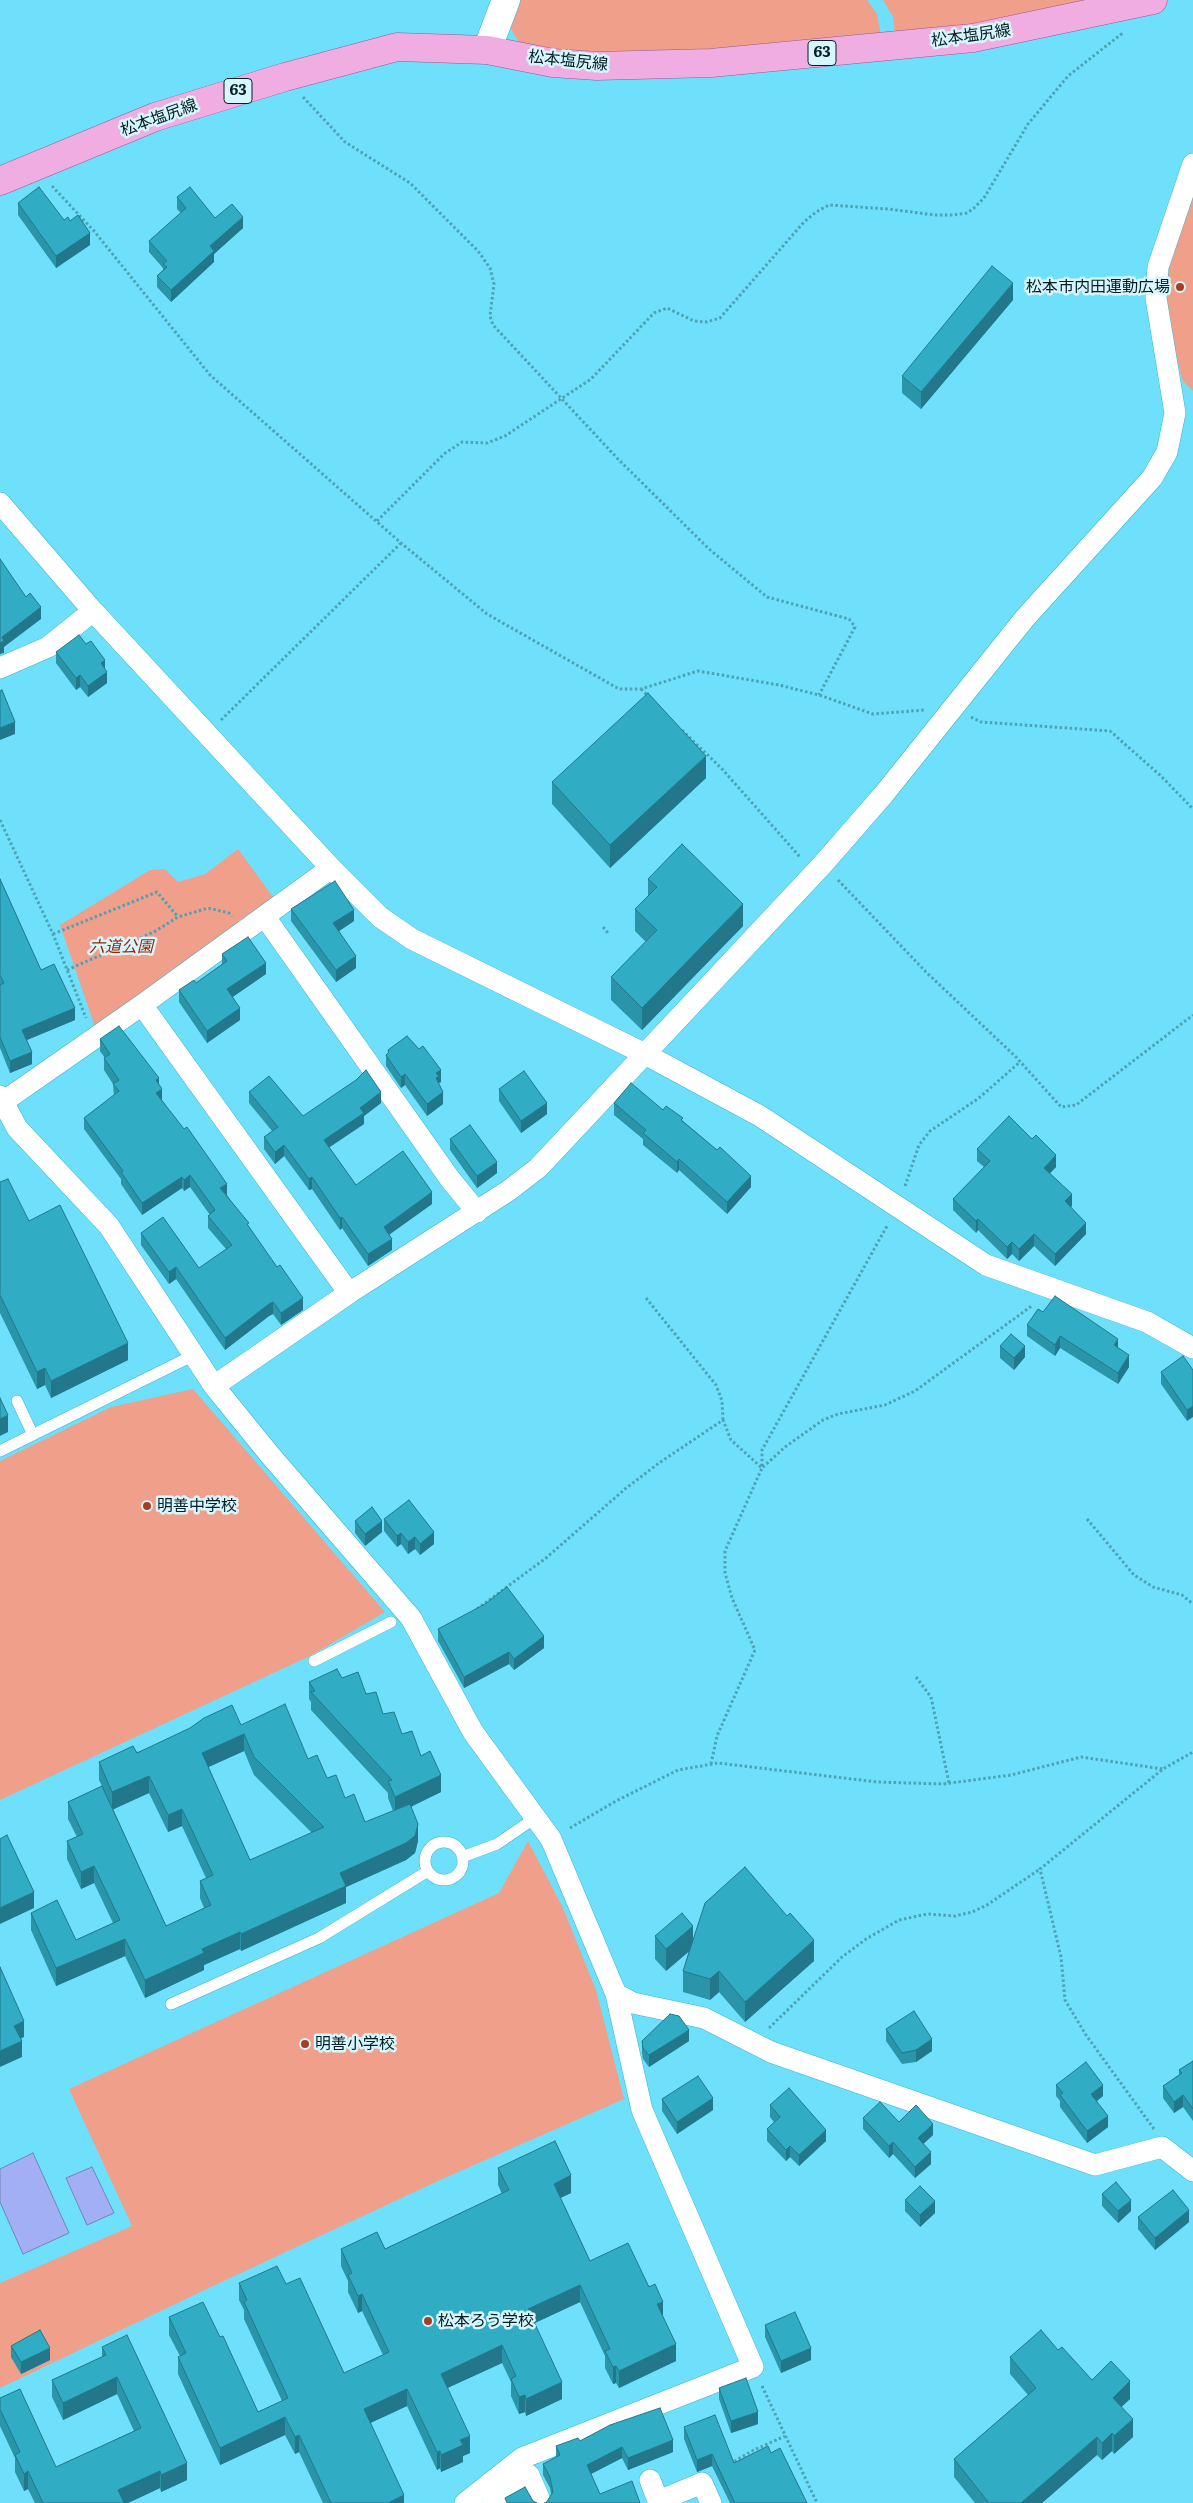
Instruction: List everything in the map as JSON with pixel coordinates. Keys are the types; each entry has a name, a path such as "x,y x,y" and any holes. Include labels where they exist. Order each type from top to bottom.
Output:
{"main road":[{"name":"松本塩尻線","path":"0,181 154,117 285,77 397,47 487,50 552,63 597,66 711,63 973,38 1154,0"}],"street":[{"path":"487,50 506,0"},
{"path":"214,1386 349,1293 476,1212 538,1168 643,1053 818,868 884,794 1025,618 1152,478 1167,452 1175,413 1156,298 1158,267 1193,164"},
{"path":"0,503 93,611 208,733 330,868 380,917 412,939 643,1053 760,1116 986,1266 1147,1322 1193,1348"},
{"path":"0,668 48,647 93,611"},
{"path":"330,868 265,917 94,1039 1,1101 17,1128 109,1226 214,1386 399,1618 473,1732 551,1839 616,1994 642,2110 753,2367 522,2458 465,2503"},
{"path":"265,917 476,1212"},
{"path":"142,1005 349,1293"},
{"path":"616,1994 633,2003 704,2018 771,2052 1095,2165 1162,2147 1193,2171"},
{"path":"494,2503 529,2475 541,2503"},
{"path":"650,2480 659,2502 702,2483 711,2503"}],"lane":[{"path":"0,1451 194,1355"},
{"path":"17,1401 33,1435"},
{"path":"314,1662 399,1618"},
{"path":"462,1857 497,1844 535,1818"},
{"path":"442,1842 454,1844 462,1857 459,1872 449,1879 437,1878 428,1871 426,1864 427,1852 436,1844 442,1842"},
{"path":"171,2004 319,1938 428,1871"}],"path":[{"path":"377,521 450,450 462,442 487,443 505,436 591,379 654,313 667,308 694,321 707,322 720,318 804,222 816,212 829,205 888,209 935,215 953,215 967,212 984,198 1028,124 1068,76 1127,30"},
{"path":"285,77 345,142 410,183 478,251 490,268 494,284 490,316 493,326 553,388 560,398 709,549 767,597 812,607 849,619 855,627 819,695"},
{"path":"35,167 94,231 210,375 401,543 487,614 619,689 640,689 698,672 779,685 819,695 873,714 951,708 981,722 1110,731 1161,776 1193,809"},
{"path":"208,733 401,543"},
{"path":"640,689 654,703"},
{"path":"675,723 818,868 1020,1062 1061,1108 1076,1105 1193,1015"},
{"path":"0,820 54,934 94,1039"},
{"path":"54,934 157,892 178,917"},
{"path":"67,970 154,932 178,917 208,908 229,913"},
{"path":"603,927 608,933"},
{"path":"762,1468 762,1450 897,1208 919,1145 930,1131 979,1098 1020,1062"},
{"path":"711,1764 717,1736 755,1650 732,1598 725,1573 725,1551 762,1468 785,1447 824,1420 838,1414 885,1405 915,1391 1054,1290"},
{"path":"646,1298 716,1385 722,1402 723,1420 732,1440 762,1468"},
{"path":"474,1611 546,1558 639,1479 723,1420"},
{"path":"1087,1519 1134,1575 1153,1587 1182,1595 1193,1604"},
{"path":"916,1677 931,1697 949,1783"},
{"path":"754,2044 842,1957 866,1939 899,1920 927,1914 955,1916 972,1912 987,1905 1040,1868 1163,1769 1193,1752"},
{"path":"551,1839 616,1801 678,1770 718,1762 877,1782 949,1783 1012,1775 1081,1757 1163,1769"},
{"path":"1040,1868 1061,1957 1065,2000 1086,2035 1152,2124 1162,2147"},
{"path":"753,2367 817,2503"},
{"path":"702,2483 752,2451 785,2436"}],"green space":[{"path":"518,0 867,0 877,14 881,36 591,60 523,49 509,26"},
{"path":"883,0 1103,0 1063,12 895,35 893,17"},
{"name":"松本市内田運動広場","path":"1193,193 1193,391 1182,380 1166,308 1168,265"},
{"name":"六道公園","path":"238,849 273,897 98,1027 94,1024 60,925 150,870 165,869 178,882 205,874"},
{"name":"明善中学校","path":"193,1389 385,1612 310,1656 0,1800 0,1461 111,1407"},
{"path":"528,1841 563,1908 596,1990 624,2099 440,2180 0,2388 0,2283 132,2226 69,2089 499,1893"}],"water":[{"path":"33,2153 69,2233 23,2254 0,2202 0,2169"},
{"path":"92,2167 114,2213 87,2225 66,2178"}],"building":[{"path":"39,187 64,220 68,217 70,221 78,215 90,233 56,256 18,203"},
{"path":"190,187 215,218 232,204 243,217 210,246 214,251 171,290 157,276 167,267 163,264 167,261 149,241 186,208 177,197"},
{"path":"992,266 1013,283 921,392 902,376"},
{"path":"0,559 26,597 30,593 41,607 2,637 4,641 0,643"},
{"path":"79,635 86,644 91,641 105,660 101,663 107,672 88,686 80,675 76,678 56,652"},
{"path":"2,690 15,722 0,728 0,691"},
{"path":"648,693 706,756 610,845 552,782"},
{"path":"682,844 743,904 642,1008 611,977 657,930 635,909 657,887 648,879"},
{"path":"0,879 41,970 54,964 75,1008 22,1030 32,1052 10,1061 0,1037 0,985 4,983 0,975"},
{"path":"335,881 354,910 333,923 356,956 336,970 291,909"},
{"path":"248,937 266,963 227,989 240,1008 207,1031 179,990 194,980 196,983 227,961 222,954"},
{"path":"119,1026 159,1078 156,1080 162,1089 156,1093 184,1129 187,1127 227,1184 220,1188 249,1223 247,1224 277,1267 280,1265 303,1298 281,1313 273,1302 225,1338 176,1267 169,1272 141,1233 163,1217 199,1268 232,1245 208,1216 215,1210 190,1175 184,1180 182,1177 142,1203 121,1172 123,1171 84,1118 119,1091 113,1084 119,1080 104,1058 110,1054 100,1039"},
{"path":"407,1036 419,1049 423,1046 441,1070 436,1073 439,1076 436,1078 443,1092 427,1104 405,1074 401,1077 386,1055 389,1052 388,1050"},
{"path":"366,1070 381,1092 360,1108 364,1113 324,1140 356,1185 403,1151 432,1192 384,1227 392,1239 368,1254 312,1177 309,1179 284,1145 275,1152 264,1137 278,1127 249,1092 269,1076 303,1116 356,1080"},
{"path":"524,1071 547,1103 521,1121 499,1089"},
{"path":"631,1083 663,1110 666,1106 683,1118 681,1120 717,1150 720,1147 751,1176 727,1202 679,1159 677,1162 643,1133 646,1130 614,1103"},
{"path":"1009,1116 1032,1139 1036,1135 1056,1155 1044,1168 1072,1194 1065,1201 1086,1223 1055,1254 1034,1234 1019,1249 1012,1242 1007,1247 978,1219 976,1221 953,1199 990,1161 977,1149"},
{"path":"470,1125 497,1162 477,1176 450,1139"},
{"path":"8,1179 29,1221 60,1205 128,1343 51,1381 45,1368 37,1372 0,1295 0,1182"},
{"path":"1055,1296 1118,1339 1114,1345 1129,1355 1118,1373 1060,1336 1055,1345 1027,1325 1038,1309 1043,1312"},
{"path":"1011,1334 1025,1346 1014,1358 1000,1346"},
{"path":"1183,1356 1193,1370 1193,1406 1187,1410 1161,1372"},
{"path":"0,1398 8,1415 0,1419"},
{"path":"409,1500 434,1532 420,1544 415,1537 408,1542 401,1533 397,1536 384,1519"},
{"path":"372,1507 382,1521 365,1534 355,1521"},
{"path":"507,1587 544,1636 514,1659 509,1652 464,1677 438,1629 485,1604"},
{"path":"337,1669 342,1678 358,1672 366,1694 376,1692 383,1714 394,1712 402,1734 412,1731 421,1756 430,1751 441,1775 395,1797 388,1781 392,1780 311,1692 315,1691 309,1682"},
{"path":"285,1704 308,1759 317,1755 327,1778 336,1775 345,1798 354,1794 365,1822 410,1804 418,1824 415,1836 406,1843 340,1873 346,1886 241,1934 240,1932 202,1949 204,1953 145,1980 125,1939 56,1968 31,1913 57,1900 76,1940 120,1920 94,1866 81,1872 67,1841 83,1834 68,1802 102,1786 166,1926 211,1905 200,1881 213,1875 182,1809 168,1815 149,1776 112,1792 99,1762 133,1746 137,1753 190,1728 204,1718 232,1705 241,1725","holes":["244,1734 254,1757 324,1827 250,1860 202,1753"]},
{"path":"7,1835 34,1892 0,1908 0,1839"},
{"path":"745,1867 787,1916 790,1913 814,1940 745,2002 719,1971 710,1979 683,1971 705,1903"},
{"path":"682,1913 693,1926 666,1949 655,1936"},
{"path":"0,1967 24,2021 14,2026 22,2041 0,2051"},
{"path":"914,2011 932,2039 916,2050 902,2053 886,2029"},
{"path":"670,2014 679,2016 689,2030 649,2055 643,2048 642,2041"},
{"path":"1193,2061 1193,2109 1183,2095 1174,2102 1163,2086 1182,2073 1179,2070"},
{"path":"1086,2062 1103,2085 1091,2094 1108,2116 1087,2131 1060,2095 1063,2093 1056,2085"},
{"path":"698,2076 713,2098 677,2122 662,2099"},
{"path":"789,2088 826,2130 799,2155 790,2146 786,2150 767,2129 780,2117 770,2105"},
{"path":"880,2102 899,2122 916,2105 933,2124 918,2138 931,2152 915,2167 893,2142 889,2146 863,2118"},
{"path":"555,2141 571,2175 554,2184 590,2261 628,2243 649,2287 655,2284 663,2302 657,2304 676,2344 619,2371 616,2366 613,2367 605,2351 610,2349 580,2285 528,2309 562,2382 526,2399 525,2395 519,2397 511,2379 516,2376 502,2345 441,2374 470,2436 460,2440 463,2445 441,2455 440,2451 437,2452 407,2389 364,2409 404,2495 388,2503 331,2503 299,2435 295,2437 285,2417 220,2448 178,2357 186,2353 169,2317 203,2302 220,2337 223,2336 258,2412 288,2398 244,2302 247,2300 239,2283 277,2266 286,2284 300,2278 344,2373 389,2352 362,2294 358,2296 348,2275 352,2273 341,2249 377,2232 385,2249 509,2190 498,2168"},
{"path":"1116,2182 1131,2200 1118,2211 1102,2194"},
{"path":"920,2186 935,2201 920,2215 905,2200"},
{"path":"1173,2190 1189,2210 1155,2238 1138,2217"},
{"path":"795,2312 811,2348 781,2361 765,2325"},
{"path":"40,2330 50,2348 21,2362 11,2346"},
{"path":"1041,2330 1058,2350 1062,2347 1092,2380 1111,2361 1130,2381 1113,2398 1133,2419 1114,2436 1112,2433 1102,2443 1097,2437 1021,2503 989,2503 954,2459 1036,2388 1010,2357"},
{"path":"127,2335 187,2463 161,2475 160,2471 118,2490 124,2503 43,2503 28,2471 24,2474 15,2455 20,2452 0,2409 0,2398 20,2389 56,2467 141,2428 117,2377 63,2403 52,2380 106,2355 102,2347"},
{"path":"746,2378 758,2412 731,2421 719,2388"},
{"path":"660,2408 673,2440 628,2458 622,2447 587,2465 600,2494 632,2481 640,2503 546,2503 553,2492 550,2477 543,2464 560,2455 556,2446 578,2438 580,2441 610,2425"},
{"path":"715,2415 734,2463 768,2446 771,2453 780,2448 807,2503 735,2503 712,2454 697,2460 684,2427"},
{"path":"525,2487 533,2501 537,2503 507,2503 505,2498"}],"place":[{"name":"松本市内田運動広場","path":"1180,287"},
{"name":"明善中学校","path":"147,1506"},
{"name":"明善小学校","path":"305,2044"},
{"name":"松本ろう学校","path":"428,2321"}]}
